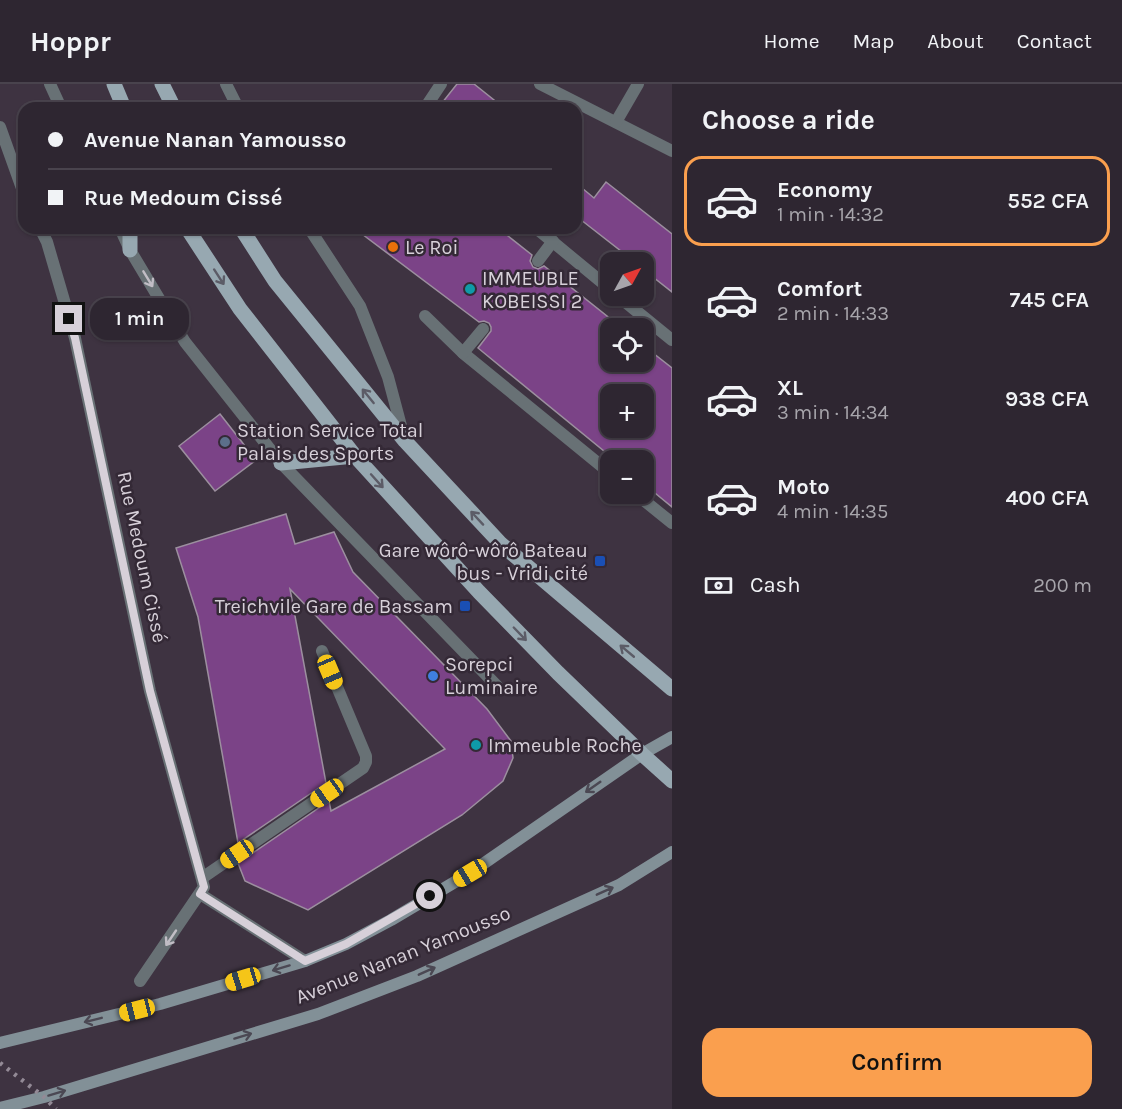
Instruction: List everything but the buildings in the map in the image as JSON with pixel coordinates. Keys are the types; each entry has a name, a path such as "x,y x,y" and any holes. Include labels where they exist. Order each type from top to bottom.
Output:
{"main road":[{"path":"114,84 122,102"},
{"path":"162,84 171,102"},
{"path":"130,234 130,250"},
{"path":"191,234 240,309 355,456 466,579 558,673 672,781"},
{"path":"245,234 275,281 405,441 501,544 672,689"},
{"path":"281,463 355,456"},
{"name":"Avenue Nanan Yamousso","path":"0,1043 160,1004 305,961 346,944 470,873 642,754 672,737"},
{"name":"Avenue Nanan Yamousso","path":"0,1108 44,1097 318,1014 417,976 619,885 672,852"}],"street":[{"path":"50,84 58,102"},
{"path":"429,102 441,84"},
{"path":"540,84 576,102"},
{"path":"616,122 638,84"},
{"path":"229,85 236,102"},
{"path":"582,105 672,151"},
{"path":"0,127 18,177"},
{"name":"Rue Medoum Cissé","path":"43,234 75,338 150,691 204,887 140,981"},
{"path":"123,234 130,250 186,342 281,463 497,686"},
{"path":"313,234 360,306 388,377 405,441"},
{"path":"544,234 600,281"},
{"path":"538,261 553,241"},
{"path":"630,306 672,340"},
{"path":"426,316 463,353 600,465"},
{"path":"463,353 483,329"},
{"path":"648,504 672,523"},
{"path":"202,878 363,768 366,756 321,651"},
{"path":"200,894 305,961"}],"railway":[{"path":"0,1063 56,1109"}],"place":[{"name":"Le Roi","path":"393,247"},
{"name":"IMMEUBLE KOBEISSI 2","path":"470,289"},
{"name":"Station Service Total Palais des Sports","path":"225,442"},
{"name":"Gare wôrô-wôrô Bateau bus - Vridi cité","path":"600,561"},
{"name":"Treichvile Gare de Bassam","path":"465,606"},
{"name":"Sorepci Luminaire","path":"433,676"},
{"name":"Immeuble Roche","path":"476,745"}],"route":[{"path":"69,319 75,338 150,691 204,887 200,894 305,961 346,944 430,896"}]}
